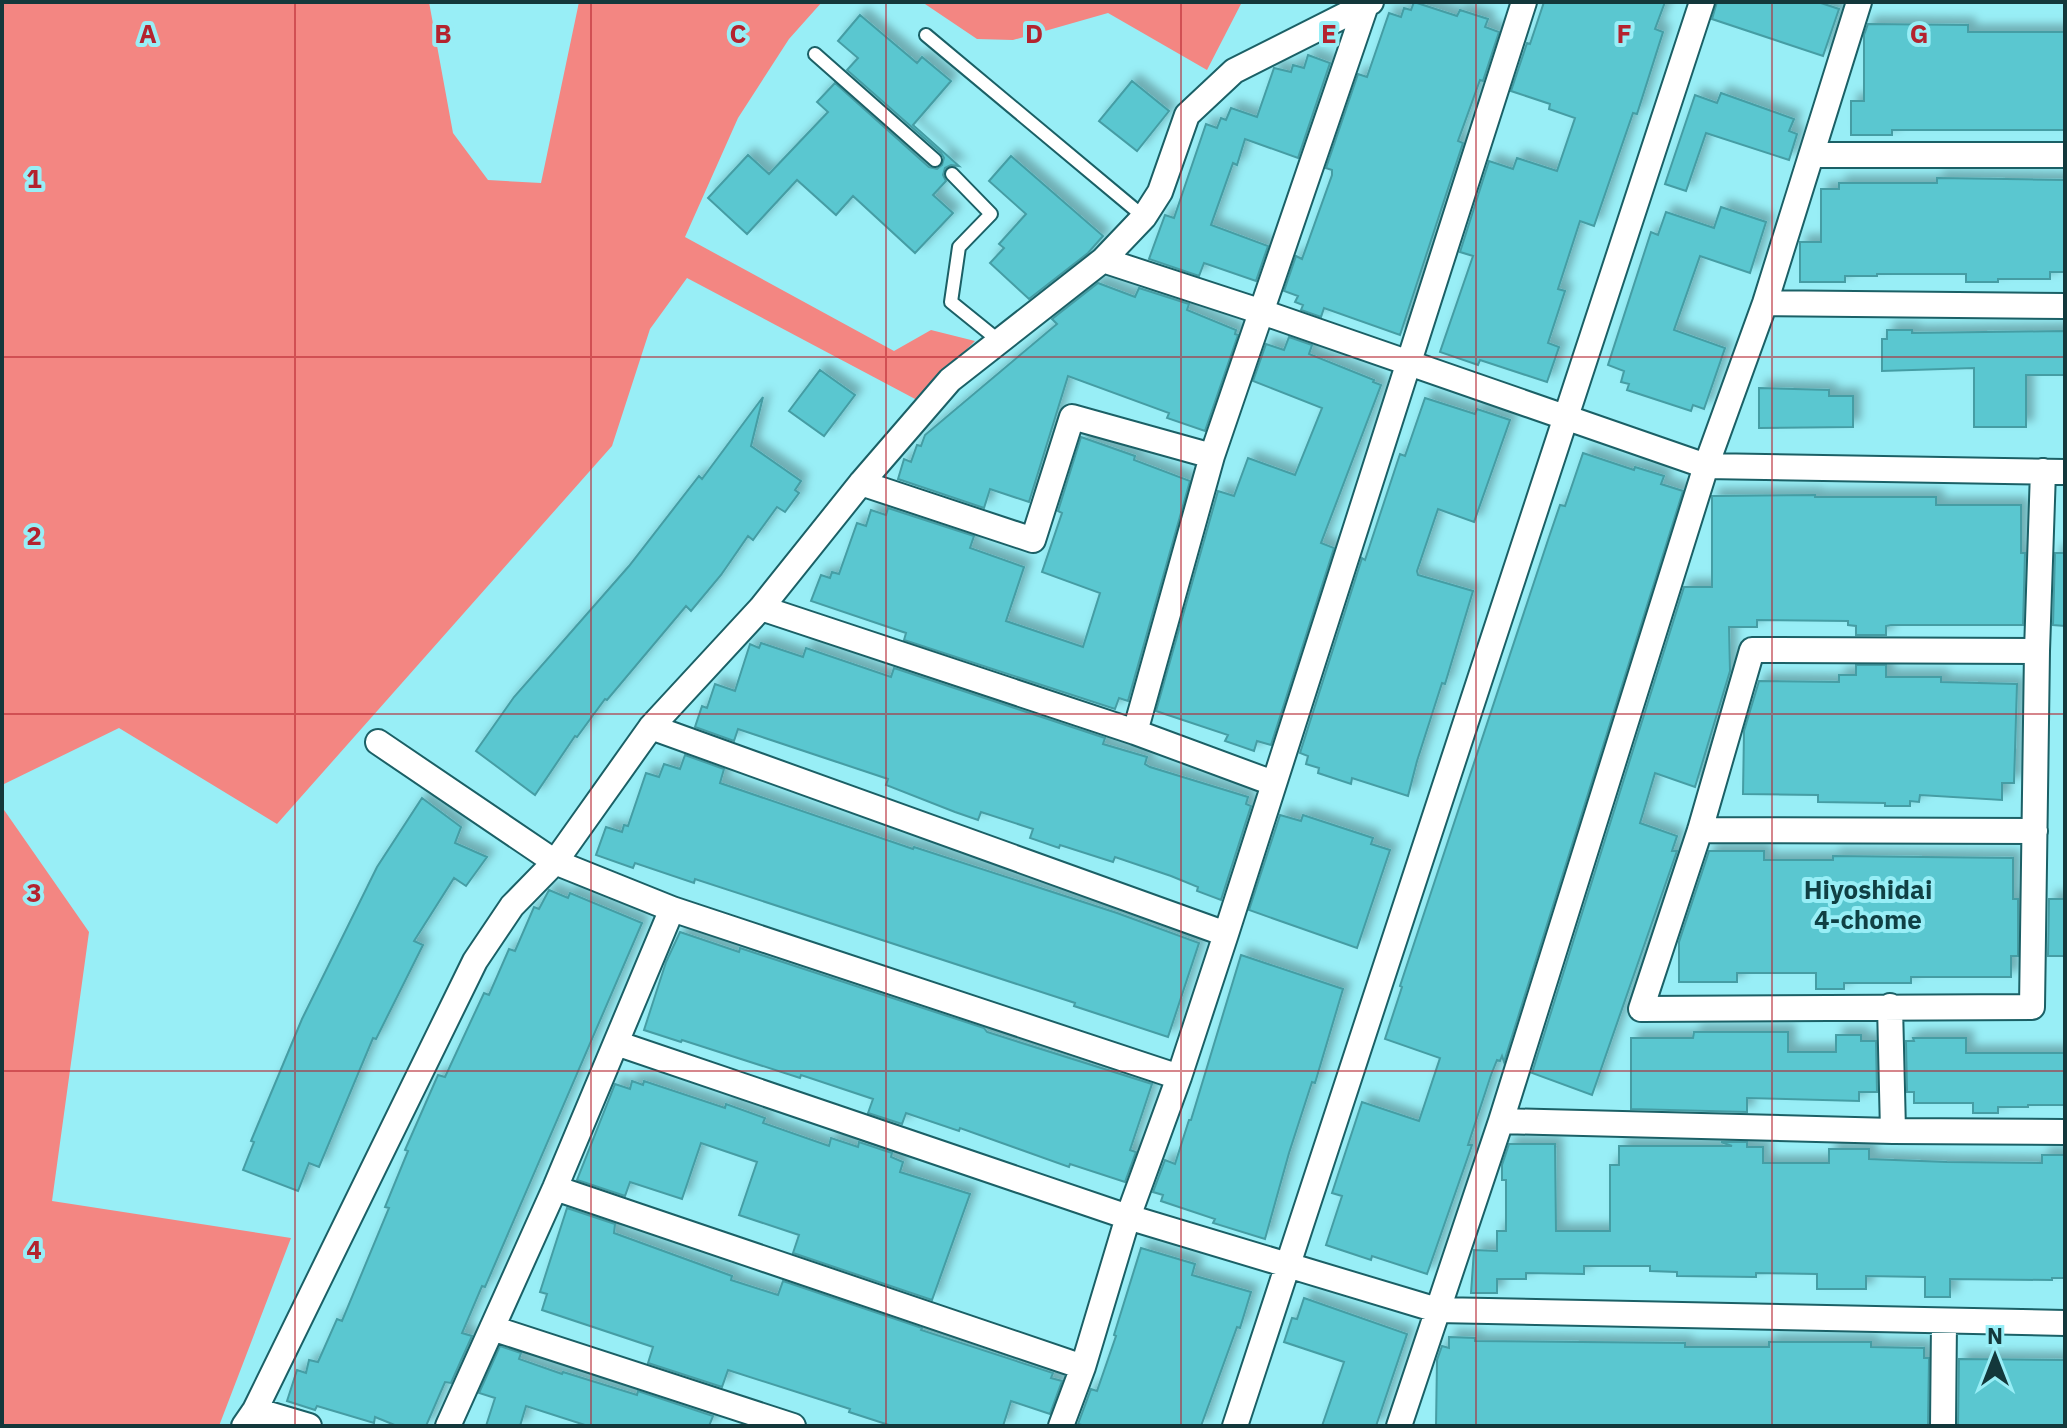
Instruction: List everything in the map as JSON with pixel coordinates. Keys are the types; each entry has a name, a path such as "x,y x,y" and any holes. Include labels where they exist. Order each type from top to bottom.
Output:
{"street":[{"path":"1061,1426 1083,1367 1128,1217 1226,934 1524,2"},
{"path":"1235,1426 1702,2"},
{"path":"1399,1426 1501,1121 1706,466 1765,303 1859,2"},
{"path":"309,1426 250,1418 475,961 512,906 555,862 651,727 761,608 861,483 950,380 1103,260 1144,217 1160,192 1187,115 1234,71 1369,3"},
{"path":"1135,732 1212,456 1369,3"},
{"path":"1812,155 2065,155"},
{"path":"1103,260 1409,362 1706,466 2054,471 2037,651 2032,1007 1641,1009 1700,830 1752,650 2037,651"},
{"path":"1765,303 2065,306"},
{"path":"861,483 1033,540 1072,417 1212,456"},
{"path":"761,608 1135,732 1273,783"},
{"path":"651,727 1226,934"},
{"path":"378,742 555,862 672,909 1179,1077"},
{"path":"1700,830 2035,831"},
{"path":"448,1426 555,1188 672,909"},
{"path":"1890,1006 1893,1131"},
{"path":"616,1043 1128,1217 1437,1310 2065,1323"},
{"path":"1501,1121 2065,1132"},
{"path":"555,1188 1083,1367"},
{"path":"1943,1426 1944,1321"},
{"path":"492,1328 793,1426"}],"lane":[{"path":"926,35 1144,217"},
{"path":"815,54 935,160"},
{"path":"952,174 991,214 959,247 951,302 998,340"}],"shaded area":[{"path":"2,2 429,2 453,133 488,180 541,183 579,2 822,2 789,39 738,118 685,237 894,351 931,330 975,341 917,400 687,278 650,329 612,446 277,824 119,728 2,785"},
{"path":"922,2 1242,2 1207,70 1108,13 1013,40 977,39"},
{"path":"2,807 89,932 52,1201 291,1238 219,1426 2,1426"}],"building":[{"path":"1414,2 1457,16 1460,10 1488,19 1485,27 1499,32 1458,141 1463,143 1400,335 1324,308 1321,317 1301,310 1303,305 1295,302 1298,296 1284,291 1296,256 1302,259 1332,175 1332,170 1326,168 1358,74 1367,77 1389,13 1401,17 1404,8 1411,10"},
{"path":"1544,2 1665,2 1655,29 1663,32 1637,114 1633,113 1594,226 1580,221 1558,289 1565,291 1548,343 1559,347 1547,382 1480,360 1478,365 1440,352 1473,256 1460,252 1489,161 1513,169 1517,158 1557,171 1575,118 1549,109 1550,104 1511,91"},
{"path":"1717,2 1818,2 1839,9 1823,56 1712,19"},
{"path":"860,15 917,63 922,57 951,81 913,125 959,166 945,168 943,175 946,181 933,195 953,213 915,253 853,196 836,215 797,180 747,234 708,198 748,155 769,174 828,112 817,102 835,83 929,167 937,169 942,165 944,158 941,153 847,70 858,58 838,41"},
{"path":"1868,24 1968,25 1968,32 2065,32 2065,130 1892,130 1892,135 1851,135 1851,101 1864,101 1864,35"},
{"path":"1308,55 1330,63 1298,158 1245,139 1211,225 1268,246 1256,281 1204,263 1199,276 1149,259 1165,215 1174,218 1206,124 1217,128 1221,118 1226,120 1231,108 1257,117 1274,68 1291,72 1293,65 1304,68"},
{"path":"1132,81 1169,111 1137,151 1099,121"},
{"path":"1721,93 1794,119 1789,131 1797,134 1789,160 1706,133 1686,191 1665,184 1695,95 1717,103"},
{"path":"1011,156 1103,236 1088,253 1029,299 990,263 1004,248 999,244 1026,214 989,181"},
{"path":"1937,178 2065,180 2065,272 2050,272 2050,279 1998,279 1998,282 1966,282 1966,274 1877,274 1845,276 1845,282 1800,282 1800,242 1821,242 1821,189 1839,189 1839,183 1937,183"},
{"path":"1721,207 1766,222 1750,273 1700,256 1674,330 1725,348 1704,409 1693,405 1691,411 1627,390 1629,384 1621,382 1624,371 1608,365 1651,232 1658,235 1666,212 1714,228"},
{"path":"1098,283 1135,297 1139,288 1189,304 1187,310 1236,330 1235,334 1238,335 1205,431 1167,418 1169,413 1068,376 1029,502 990,489 984,508 898,479 904,459 911,462 917,445 921,446 925,435 1057,324 1052,319"},
{"path":"1887,330 1912,330 1912,333 2065,331 2065,375 2026,375 2026,427 1974,427 1974,368 1882,371 1882,339 1887,339"},
{"path":"1289,337 1312,345 1309,354 1381,385 1321,543 1334,548 1271,745 1257,741 1254,751 1225,741 1228,735 1156,711 1218,491 1234,496 1248,458 1295,475 1322,408 1253,381 1266,344 1284,350"},
{"path":"820,370 855,395 824,436 789,411"},
{"path":"1759,388 1829,390 1829,396 1853,396 1853,427 1759,428"},
{"path":"763,397 751,446 801,481 795,490 799,493 785,512 777,507 753,540 748,536 691,611 686,606 575,736 535,795 476,751 514,697 629,566 699,476 702,479"},
{"path":"1425,398 1475,414 1477,409 1510,420 1474,522 1438,509 1417,571 1418,575 1473,591 1408,796 1352,778 1351,784 1318,773 1319,768 1306,764 1308,756 1300,753 1362,558 1365,560 1400,454 1405,456"},
{"path":"1081,437 1135,456 1134,460 1190,481 1128,701 1119,698 1115,709 904,640 906,633 811,601 821,575 830,578 832,572 839,574 857,523 866,526 871,510 886,515 888,508 974,536 970,548 1024,567 1006,621 1083,647 1100,593 1042,572 1062,513 1058,511"},
{"path":"1583,453 1634,470 1635,467 1664,476 1661,484 1683,491 1504,1062 1502,1056 1500,1061 1497,1060 1491,1075 1468,1145 1472,1145 1427,1274 1326,1245 1342,1196 1332,1193 1362,1102 1419,1121 1440,1058 1385,1039 1548,540 1560,505 1565,506"},
{"path":"1712,496 1936,497 1936,505 2021,505 2021,553 2025,553 2023,625 1891,625 1886,626 1886,635 1856,635 1856,626 1848,625 1848,621 1757,620 1757,627 1729,627 1730,671 1695,787 1655,773 1640,823 1677,836 1672,851 1677,851 1592,1095 1532,1073 1684,587 1712,587"},
{"path":"2055,553 2065,553 2065,626 2053,625"},
{"path":"761,643 803,657 806,648 891,677 894,668 1105,738 1103,744 1147,757 1145,764 1150,767 1248,797 1246,804 1251,806 1221,900 1171,876 1115,857 1113,862 1060,845 1059,848 1030,838 1033,829 981,812 978,820 886,785 888,779 738,729 734,741 695,727 702,706 707,708 715,684 735,691 750,644 759,648"},
{"path":"1856,665 1886,665 1886,677 1941,677 1941,682 2017,684 2014,783 2002,783 2002,800 1920,795 1919,802 1910,801 1910,806 1885,806 1885,803 1818,802 1818,795 1743,794 1744,731 1759,681 1839,682 1839,675 1856,675"},
{"path":"685,755 724,769 720,783 913,849 1117,913 1199,943 1168,1037 1074,1006 1075,1003 695,879 694,883 635,863 633,868 596,855 606,827 622,832 624,825 628,826 646,773 659,777 664,764 680,769"},
{"path":"422,798 461,827 455,843 487,857 466,886 454,878 414,941 423,945 376,1039 373,1038 319,1167 309,1163 298,1191 243,1170 254,1142 251,1141 302,1019 377,867"},
{"path":"1280,815 1301,821 1303,815 1373,838 1371,844 1390,850 1357,948 1249,910"},
{"path":"1709,851 1764,851 1764,860 1833,860 1833,856 2013,858 2013,899 2018,899 2018,956 2011,956 2011,977 1911,977 1911,983 1844,983 1844,989 1816,989 1816,973 1737,973 1737,982 1679,982 1679,942"},
{"path":"549,890 568,898 570,893 642,923 485,1287 482,1286 462,1333 472,1336 451,1383 445,1382 426,1426 397,1426 375,1417 374,1423 317,1406 315,1410 287,1401 297,1370 306,1373 309,1360 318,1362 337,1319 342,1321 389,1208 385,1207 408,1151 405,1150 438,1075 445,1077 484,993 489,995 509,949 515,951 534,907 539,909"},
{"path":"2049,899 2065,899 2065,956 2048,956"},
{"path":"680,932 739,952 740,948 1152,1084 1130,1150 1136,1152 1125,1182 1070,1164 1069,1167 960,1128 959,1131 906,1113 902,1124 868,1113 873,1099 644,1030 666,962"},
{"path":"1241,955 1343,989 1315,1083 1312,1082 1289,1153 1265,1239 1213,1223 1215,1219 1161,1201 1163,1195 1153,1192 1165,1160 1175,1164"},
{"path":"1694,1032 1788,1032 1788,1052 1836,1052 1836,1035 1861,1035 1861,1041 1876,1041 1877,1092 1859,1092 1859,1101 1747,1098 1747,1112 1631,1109 1631,1038 1693,1038"},
{"path":"1913,1038 1966,1038 1966,1053 2065,1053 2065,1105 1998,1107 1998,1113 1973,1113 1973,1103 1914,1103 1914,1092 1907,1092 1906,1041 1914,1041"},
{"path":"632,1081 643,1085 644,1081 725,1108 726,1104 765,1118 763,1123 829,1146 831,1138 858,1147 859,1142 892,1153 891,1157 903,1162 900,1172 970,1194 932,1300 793,1253 799,1235 739,1215 757,1162 701,1143 682,1199 630,1182 625,1196 577,1180 615,1084 630,1089"},
{"path":"1721,1142 1747,1142 1747,1147 1763,1147 1763,1163 1829,1163 1829,1149 1869,1149 1869,1159 1947,1162 2042,1163 2042,1155 2065,1155 2065,1278 1950,1279 1950,1297 1925,1297 1925,1277 1866,1276 1866,1289 1817,1289 1817,1274 1677,1276 1677,1272 1650,1271 1650,1266 1584,1266 1584,1274 1526,1273 1526,1279 1497,1279 1497,1293 1471,1293 1474,1250 1497,1251 1497,1231 1506,1231 1506,1180 1502,1180 1502,1165 1509,1144 1555,1144 1556,1231 1610,1231 1610,1165 1619,1165 1619,1146 1732,1146"},
{"path":"567,1208 615,1224 614,1233 732,1276 731,1280 778,1295 783,1281 1053,1373 1051,1378 1062,1381 1050,1414 1011,1401 1003,1426 892,1426 849,1412 850,1409 728,1370 722,1387 648,1363 653,1347 542,1310 547,1294 540,1292"},
{"path":"1141,1248 1195,1264 1192,1275 1251,1292 1201,1426 1078,1424 1091,1389 1097,1391"},
{"path":"1304,1298 1407,1334 1376,1426 1322,1426 1344,1362 1284,1342 1292,1318 1297,1319"},
{"path":"1449,1337 1475,1338 1475,1341 1685,1343 1685,1347 1769,1347 1769,1342 1871,1342 1871,1347 1924,1348 1924,1358 1929,1358 1928,1426 1436,1426 1437,1360 1442,1346 1449,1348"},
{"path":"500,1346 521,1353 519,1359 562,1374 637,1395 638,1391 713,1416 709,1426 588,1426 526,1406 520,1426 486,1426 495,1398 479,1393"},
{"path":"1959,1359 2065,1360 2065,1426 1958,1426"}],"district":[{"name":"Hiyoshidai 4-chome","path":"1868,905"}]}
